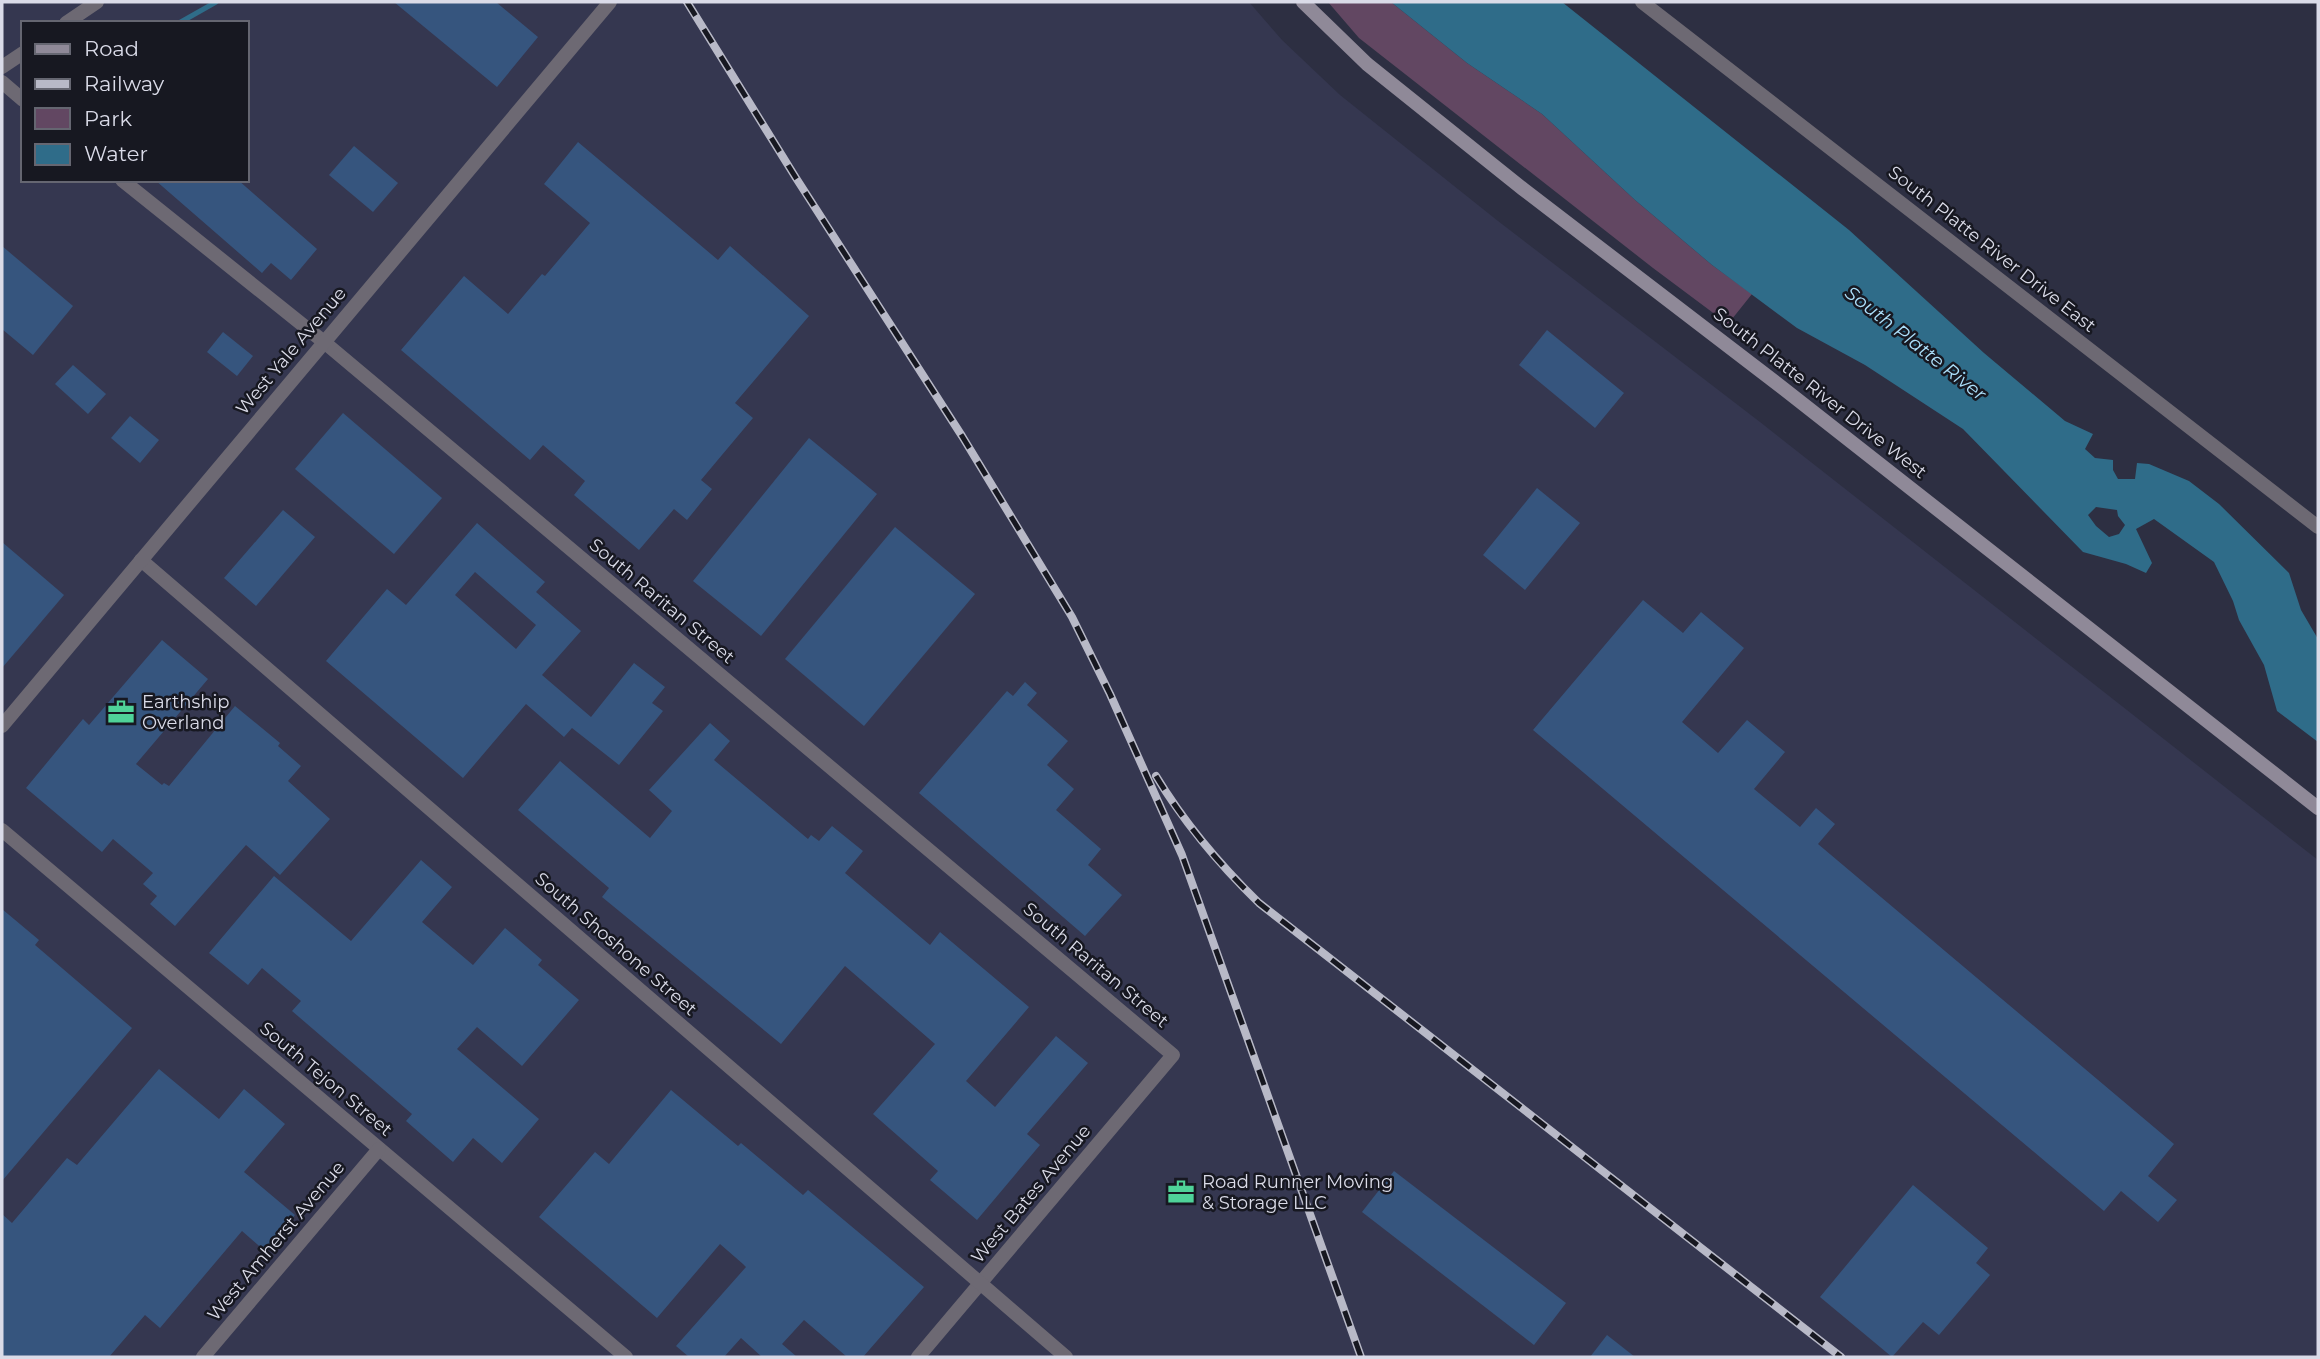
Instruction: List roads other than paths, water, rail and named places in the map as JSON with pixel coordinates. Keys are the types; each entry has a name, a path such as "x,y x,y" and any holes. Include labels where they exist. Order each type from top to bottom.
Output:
{"street":[{"path":"69,21 97,2"},
{"name":"West Yale Avenue","path":"2,726 610,2"},
{"name":"South Platte River Drive West","path":"1303,2 1367,64 1523,189 1796,398 2318,808"},
{"name":"South Platte River Drive East","path":"1642,2 2318,527"},
{"path":"2,67 21,53"},
{"path":"2,82 21,98"},
{"name":"South Raritan Street","path":"124,182 324,342 1173,1055"},
{"name":"South Shoshone Street","path":"141,560 1066,1357"},
{"name":"South Tejon Street","path":"2,830 626,1357"},
{"name":"West Bates Avenue","path":"918,1357 1173,1055"},
{"name":"West Amherst Avenue","path":"203,1357 379,1149"}],"water":[{"name":"South Platte River","path":"1391,2 1562,2 1849,230 1984,353 2065,421 2093,434 2085,449 2095,458 2113,460 2113,470 2118,479 2135,479 2137,463 2149,464 2189,481 2219,504 2289,573 2301,610 2318,639 2318,742 2277,711 2264,665 2239,620 2214,562 2154,519 2136,529 2152,563 2146,573 2126,564 2083,552 1963,429 1865,365 1797,328 1712,265 1635,200 1542,114 1467,63","holes":["2096,507 2117,510 2125,525 2119,534 2109,537 2088,515"]}],"waterway":[{"path":"183,21 216,2"}],"railway":[{"path":"687,2 796,178 962,436 1072,617 1110,694 1182,855 1361,1357"},
{"path":"1156,776 1203,843 1259,903 1841,1357"}],"place":[{"name":"Earthship Overland","path":"121,712"},
{"name":"Road Runner Moving & Storage LLC","path":"1181,1192"}]}
